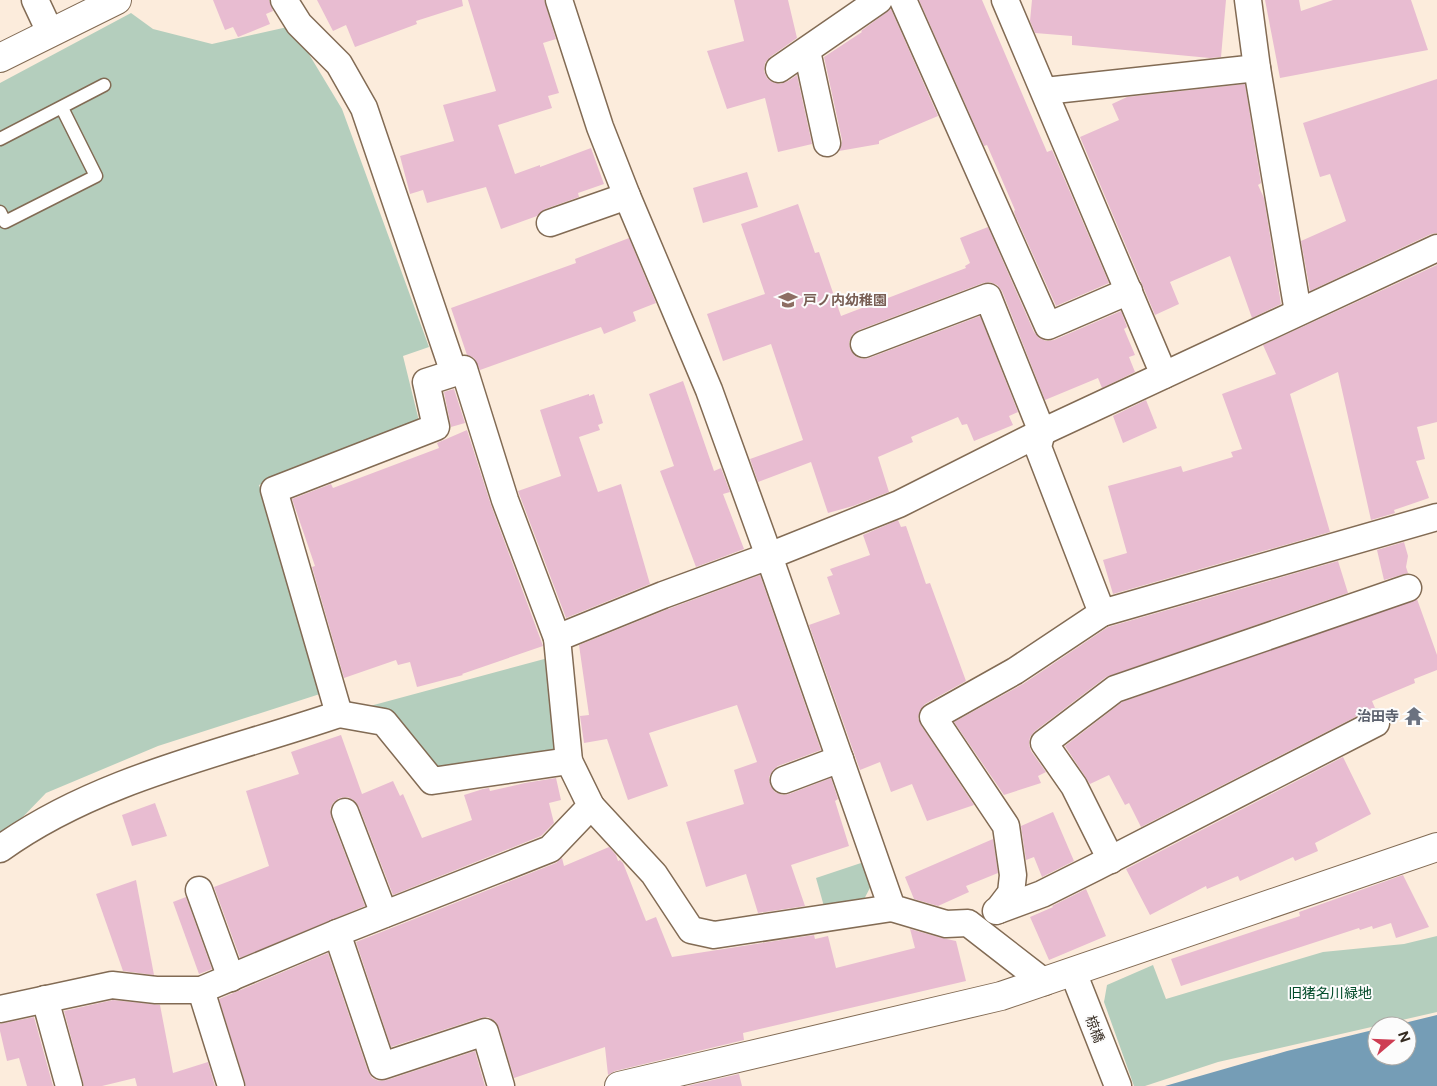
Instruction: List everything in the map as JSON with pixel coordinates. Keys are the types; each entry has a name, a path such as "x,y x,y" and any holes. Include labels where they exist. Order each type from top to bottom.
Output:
{"street":[{"path":"35,0 50,32"},
{"path":"0,58 117,0"},
{"path":"284,0 299,24 339,64 364,108 454,373"},
{"path":"559,0 600,128 709,390 892,908"},
{"path":"780,69 879,0"},
{"path":"903,0 1048,326 1129,291"},
{"path":"1005,0 1164,375"},
{"path":"1248,0 1257,68 1298,312"},
{"path":"808,51 827,143"},
{"path":"1044,91 1257,68"},
{"path":"550,223 627,196"},
{"path":"556,638 899,504 1042,432 1437,248"},
{"path":"864,344 988,297 1042,432 1038,447 1102,613"},
{"path":"339,714 274,490 436,427 426,382 464,369 505,500 556,638 569,761 591,806 654,874 691,930 714,935 892,908 946,924 968,923 1042,894 1376,723"},
{"path":"998,910 1011,893 1013,875 1006,826 933,718 1015,670 1102,613 1437,517"},
{"path":"1111,860 1074,786 1044,743 1114,689 1408,588"},
{"path":"0,849 23,832 63,810 152,774 339,714 384,722 432,781 569,761"},
{"path":"784,780 840,759"},
{"path":"0,1009 112,985 156,990 201,990 384,914 550,849 591,806"},
{"path":"345,812 384,914"},
{"path":"619,1086 1001,996 1437,848"},
{"path":"199,890 230,978"},
{"path":"968,923 1044,982"},
{"path":"337,933 385,1076 485,1032 501,1086"},
{"name":"椋橋","path":"1073,972 1118,1086"},
{"path":"201,990 231,1086"},
{"path":"45,999 69,1086"}],"lane":[{"path":"0,140 104,85"},
{"path":"0,212 5,222 96,176 62,108"}],"green space":[{"path":"131,13 153,29 212,44 292,26 342,109 429,347 403,356 419,421 259,485 323,693 158,746 46,793 16,824 0,835 0,83"},
{"path":"548,658 562,751 433,772 401,726 370,706"},
{"path":"864,862 872,884 862,903 825,910 816,878"},
{"name":"旧猪名川緑地","path":"1437,936 1437,1012 1417,1017 1367,1016 1367,1028 1218,1062 1145,1086 1134,1086 1104,1002 1107,985 1153,965 1166,999 1323,952 1404,944"}],"water":[{"path":"1437,1015 1437,1086 1165,1086 1287,1051 1367,1031 1367,1066 1417,1066 1417,1020"}],"building":[{"path":"213,0 269,0 273,11 266,14 270,24 238,37 233,27 225,30"},
{"path":"317,0 462,0 463,6 416,21 417,24 355,47 346,25 333,31"},
{"path":"468,0 544,0 556,39 543,43 559,93 548,96 552,108 498,125 515,174 591,148 604,184 578,193 579,197 545,209 537,216 501,229 486,187 427,203 423,190 410,194 400,156 454,141 443,105 496,91"},
{"path":"734,0 788,0 797,38 770,57 765,63 764,71 767,78 772,82 780,84 797,75 812,144 778,152 765,98 727,109 707,51 744,41"},
{"path":"919,0 982,0 1047,152 1052,150 1109,283 1056,306 1015,215 1015,210 987,145 984,146"},
{"path":"1032,0 1226,0 1221,57 1210,58 1072,45 1072,36 1035,33 1030,21"},
{"path":"1265,0 1299,0 1301,11 1333,0 1411,0 1428,50 1280,78"},
{"path":"891,9 938,116 879,141 879,144 839,151 842,140 824,57 862,32"},
{"path":"1437,79 1437,233 1431,234 1310,291 1301,241 1346,221 1330,174 1320,177 1303,123"},
{"path":"1245,84 1261,183 1258,185 1264,198 1281,304 1252,318 1230,256 1170,282 1179,304 1155,315 1080,137 1119,120 1112,104 1127,97"},
{"path":"747,172 758,207 703,223 693,188"},
{"path":"798,204 815,253 819,252 841,316 966,268 965,266 970,263 960,238 988,227 1034,332 1039,338 1046,341 1054,340 1121,311 1127,327 1124,329 1135,355 1129,357 1135,372 1102,388 1098,378 1045,400 1002,291 997,285 990,282 983,283 859,330 852,335 849,342 850,349 855,356 862,359 869,358 980,316 1018,412 1009,416 1013,425 974,441 967,424 962,425 958,417 911,437 913,442 878,457 889,492 853,506 828,513 811,462 758,482 750,459 803,440 771,344 723,361 707,314 765,294 741,224"},
{"path":"629,238 656,303 633,312 636,321 604,334 601,327 480,370 474,358 467,355 451,308 576,263 575,259"},
{"path":"1437,265 1437,422 1417,427 1425,459 1416,461 1429,498 1394,510 1395,513 1371,520 1338,372 1290,394 1330,532 1113,594 1103,560 1127,553 1108,486 1181,466 1183,472 1233,457 1231,452 1242,449 1222,394 1276,374 1263,345"},
{"path":"683,381 714,471 721,468 730,492 723,494 744,549 696,567 660,471 674,466 649,394"},
{"path":"454,389 465,423 451,427 444,392"},
{"path":"589,394 589,396 594,394 603,423 598,425 600,430 579,437 598,492 621,484 650,584 566,618 518,491 561,476 540,410"},
{"path":"1146,400 1157,428 1123,443 1113,416"},
{"path":"467,430 491,505 543,646 463,675 417,687 410,662 398,665 396,660 344,678 312,567 315,566 292,499 331,484 333,488 439,448 437,443"},
{"path":"898,520 901,527 906,526 926,584 930,583 966,681 925,704 920,710 918,718 974,805 927,821 912,784 891,792 880,762 860,770 809,625 840,614 827,577 833,575 830,569 870,555 863,535"},
{"path":"1404,542 1408,556 1406,567 1408,573 1384,580 1377,550"},
{"path":"1338,561 1348,593 1106,677 1035,731 1030,737 1031,751 1046,772 1038,776 1041,783 1004,795 954,722 1023,684 1108,627"},
{"path":"760,575 821,750 778,766 769,777 770,785 775,792 782,795 831,778 838,799 835,801 849,846 791,865 805,906 758,913 746,874 706,887 686,822 744,804 734,770 757,762 737,705 649,733 668,786 628,800 607,739 584,743 580,716 589,715 579,645"},
{"path":"1417,599 1437,655 1437,670 1414,679 1415,683 1372,701 1375,708 1141,827 1129,803 1125,805 1109,775 1090,784 1065,746 1122,702"},
{"path":"341,735 362,794 393,781 400,796 403,794 422,838 472,820 464,795 483,789 489,788 490,791 556,778 561,800 549,803 554,823 541,836 393,895 359,807 355,801 348,797 339,798 330,809 331,817 365,906 240,958 214,887 269,866 246,791 299,774 291,752"},
{"path":"1343,757 1371,814 1315,843 1318,851 1295,861 1293,857 1240,881 1238,876 1207,889 1206,886 1150,915 1126,869"},
{"path":"155,803 167,836 132,846 122,815"},
{"path":"1053,812 1074,861 1042,877 1034,857 1026,860 1021,826"},
{"path":"993,839 998,873 966,886 969,892 938,906 914,899 905,877"},
{"path":"609,847 616,855 618,861 620,860 623,863 646,921 656,917 672,957 814,935 815,939 828,936 836,968 915,948 910,929 956,941 966,981 743,1033 744,1040 615,1071 608,1075 605,1047 514,1078 499,1028 495,1021 488,1017 391,1047 356,942 556,863 562,858 564,866"},
{"path":"1403,875 1429,927 1396,938 1391,923 1373,929 1372,926 1360,930 1359,928 1181,986 1171,959 1300,916 1299,912"},
{"path":"136,880 154,975 123,971 96,894"},
{"path":"1086,889 1106,936 1049,960 1030,917"},
{"path":"186,897 212,969 199,974 173,902"},
{"path":"328,953 372,1078 379,1081 387,1080 475,1051 485,1086 246,1086 219,999"},
{"path":"113,1000 160,1005 173,1073 208,1062 215,1086 137,1086 135,1078 102,1086 84,1086 64,1011"},
{"path":"34,1017 53,1086 27,1086 19,1058 7,1061 0,1024"},
{"path":"739,1074 742,1086 687,1086"}],"place":[{"name":"戸ノ内幼稚園","path":"788,300"},
{"name":"治田寺","path":"1414,716"}]}
